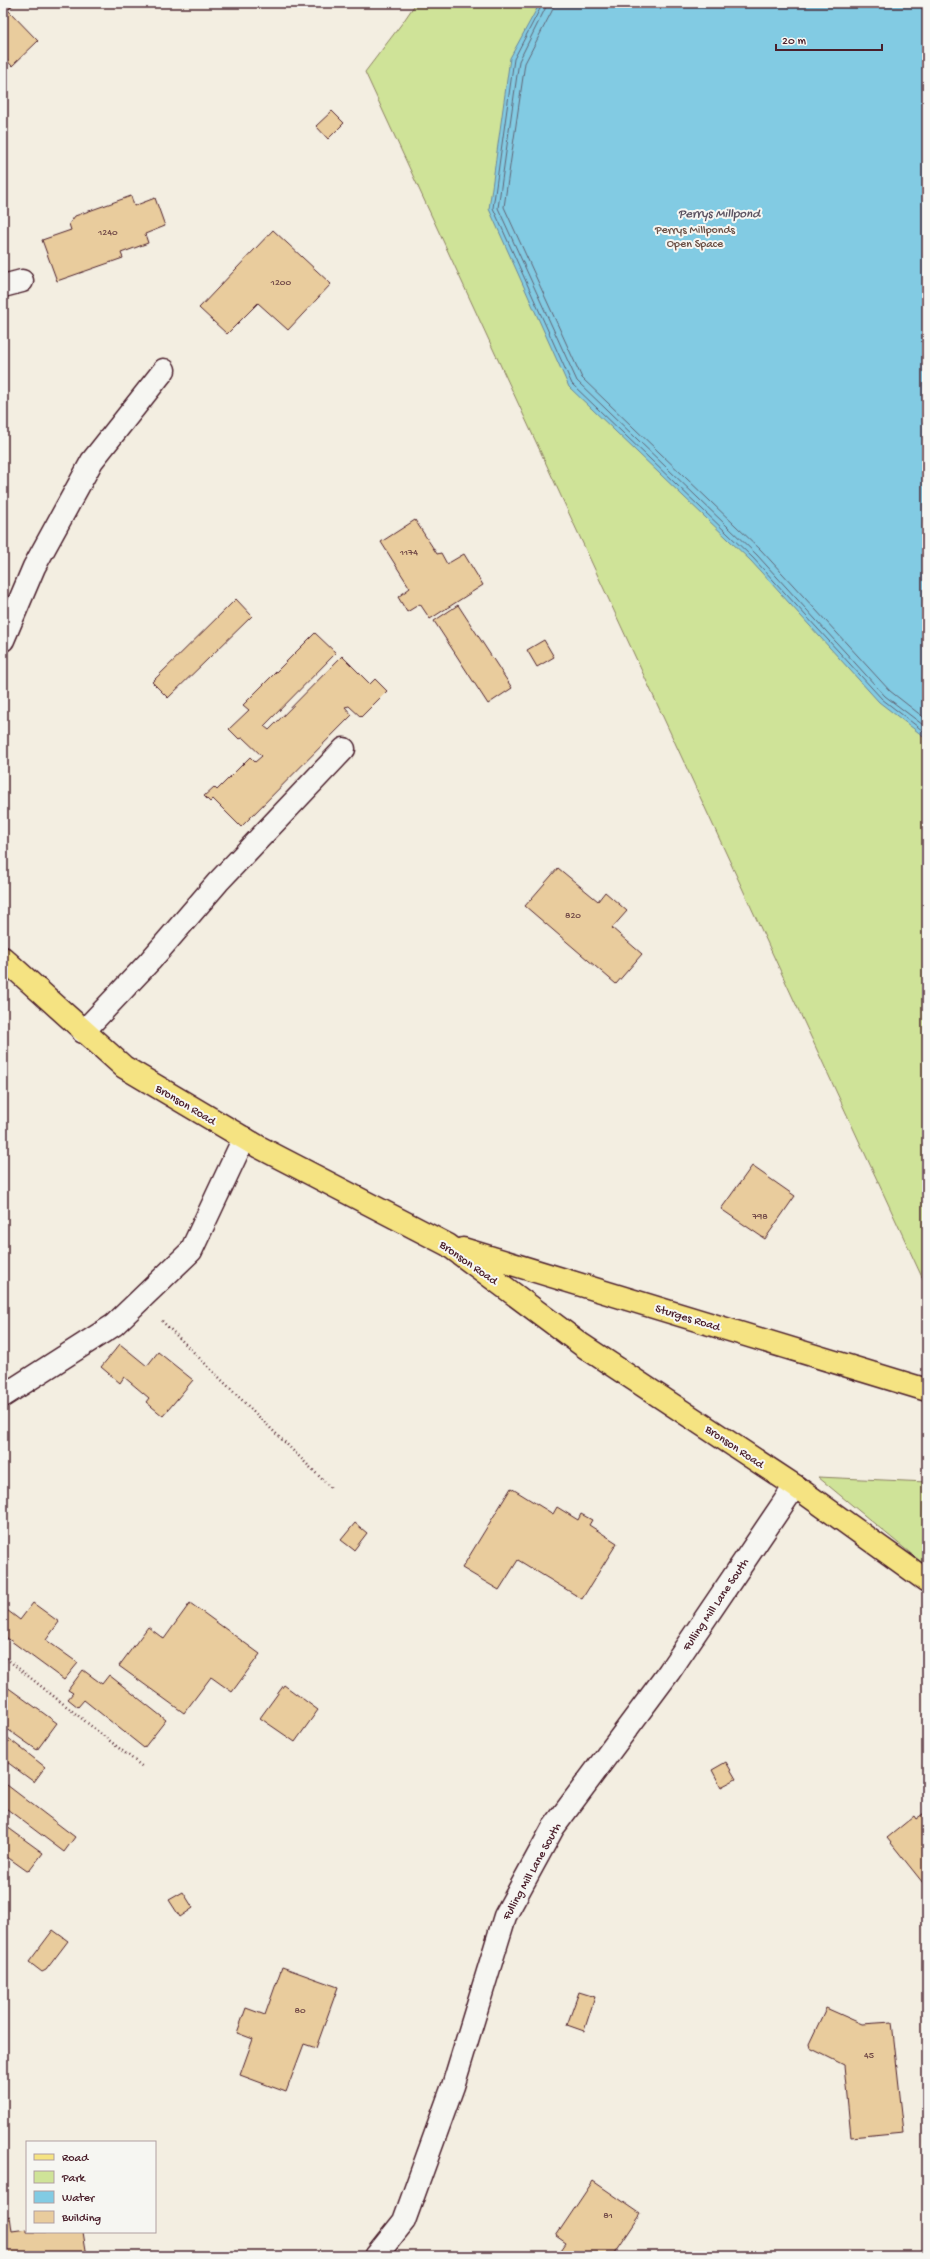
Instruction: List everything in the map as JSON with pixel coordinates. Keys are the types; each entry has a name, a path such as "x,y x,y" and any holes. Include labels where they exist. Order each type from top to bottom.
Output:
{"main road":[{"name":"Bronson Road","path":"3,958 83,1032 124,1067 244,1138 448,1245 582,1345 795,1486 927,1581"},
{"name":"Sturges Road","path":"448,1245 927,1390"}],"street":[{"path":"3,640 34,567 92,461 164,370"},
{"path":"83,1032 150,961 218,882 344,749"},
{"path":"3,1396 114,1325 191,1251 244,1138"},
{"name":"Fulling Mill Lane South","path":"376,2256 404,2221 453,2086 505,1916 552,1828 669,1672 795,1486"}],"path":[{"path":"140,1300 331,1488"},
{"path":"3,1656 144,1768"}],"green space":[{"name":"Perrys Millponds Open Space","path":"416,3 927,3 927,1288 365,72"},
{"path":"818,1477 927,1482 927,1567"}],"water":[{"name":"Perrys Millpond","path":"540,3 927,3 927,739 879,702 751,561 569,387 489,209 510,58"}],"building":[{"path":"3,3 15,3 8,10 38,41 12,66 3,56"},
{"path":"332,111 344,123 328,139 316,126"},
{"path":"131,196 134,206 155,198 165,226 145,234 148,243 121,253 123,258 57,281 42,240 71,230 69,224 75,216"},
{"path":"273,230 331,284 288,330 258,303 227,334 199,308"},
{"path":"415,520 437,554 441,553 447,564 464,554 483,585 430,619 420,604 407,612 398,597 410,588 381,542"},
{"path":"236,599 252,616 168,698 152,682"},
{"path":"458,605 512,688 488,704 434,621"},
{"path":"315,633 336,653 264,726 269,730 342,656 370,684 375,679 387,691 361,717 349,706 345,707 352,715 241,827 213,799 210,802 204,796 214,787 217,790 250,757 255,762 262,756 243,738 239,739 229,729 249,710 243,705"},
{"path":"544,640 554,657 537,667 527,650"},
{"path":"558,868 598,901 605,892 627,911 612,928 642,954 616,984 525,906"},
{"path":"752,1166 795,1196 765,1239 721,1209"},
{"path":"120,1344 147,1366 158,1352 193,1380 163,1416 146,1402 149,1398 124,1377 120,1383 101,1367"},
{"path":"511,1488 553,1514 557,1507 578,1520 581,1514 592,1520 589,1525 617,1543 582,1599 518,1560 499,1590 462,1568"},
{"path":"355,1523 367,1533 354,1550 341,1540"},
{"path":"33,1603 59,1622 46,1640 78,1663 64,1680 3,1635 3,1607 20,1620"},
{"path":"190,1603 260,1654 232,1692 211,1677 184,1713 119,1666 148,1627 164,1639"},
{"path":"83,1670 102,1684 109,1675 166,1720 144,1748 84,1700 78,1707 68,1699 73,1693 68,1690"},
{"path":"3,1684 57,1723 37,1750 3,1726"},
{"path":"284,1685 318,1710 295,1742 260,1718"},
{"path":"3,1734 45,1767 34,1782 3,1759"},
{"path":"726,1762 736,1779 721,1787 712,1770"},
{"path":"3,1782 75,1837 64,1852 3,1806"},
{"path":"927,1811 927,1888 887,1838 914,1816 916,1819"},
{"path":"3,1824 43,1853 30,1870 27,1871 3,1854"},
{"path":"183,1892 193,1908 180,1917 169,1900"},
{"path":"53,1930 68,1941 46,1970 42,1972 29,1962"},
{"path":"282,1967 338,1987 316,2048 304,2044 286,2092 240,2075 253,2039 237,2033 246,2008 265,2015"},
{"path":"579,1992 595,1997 584,2031 567,2025"},
{"path":"826,2008 862,2024 892,2022 904,2132 851,2137 844,2065 810,2048 809,2044"},
{"path":"593,2181 641,2214 613,2256 557,2256 566,2243 556,2236"},
{"path":"10,2216 12,2231 26,2229 26,2233 83,2233 87,2256 3,2256 3,2218"}]}
